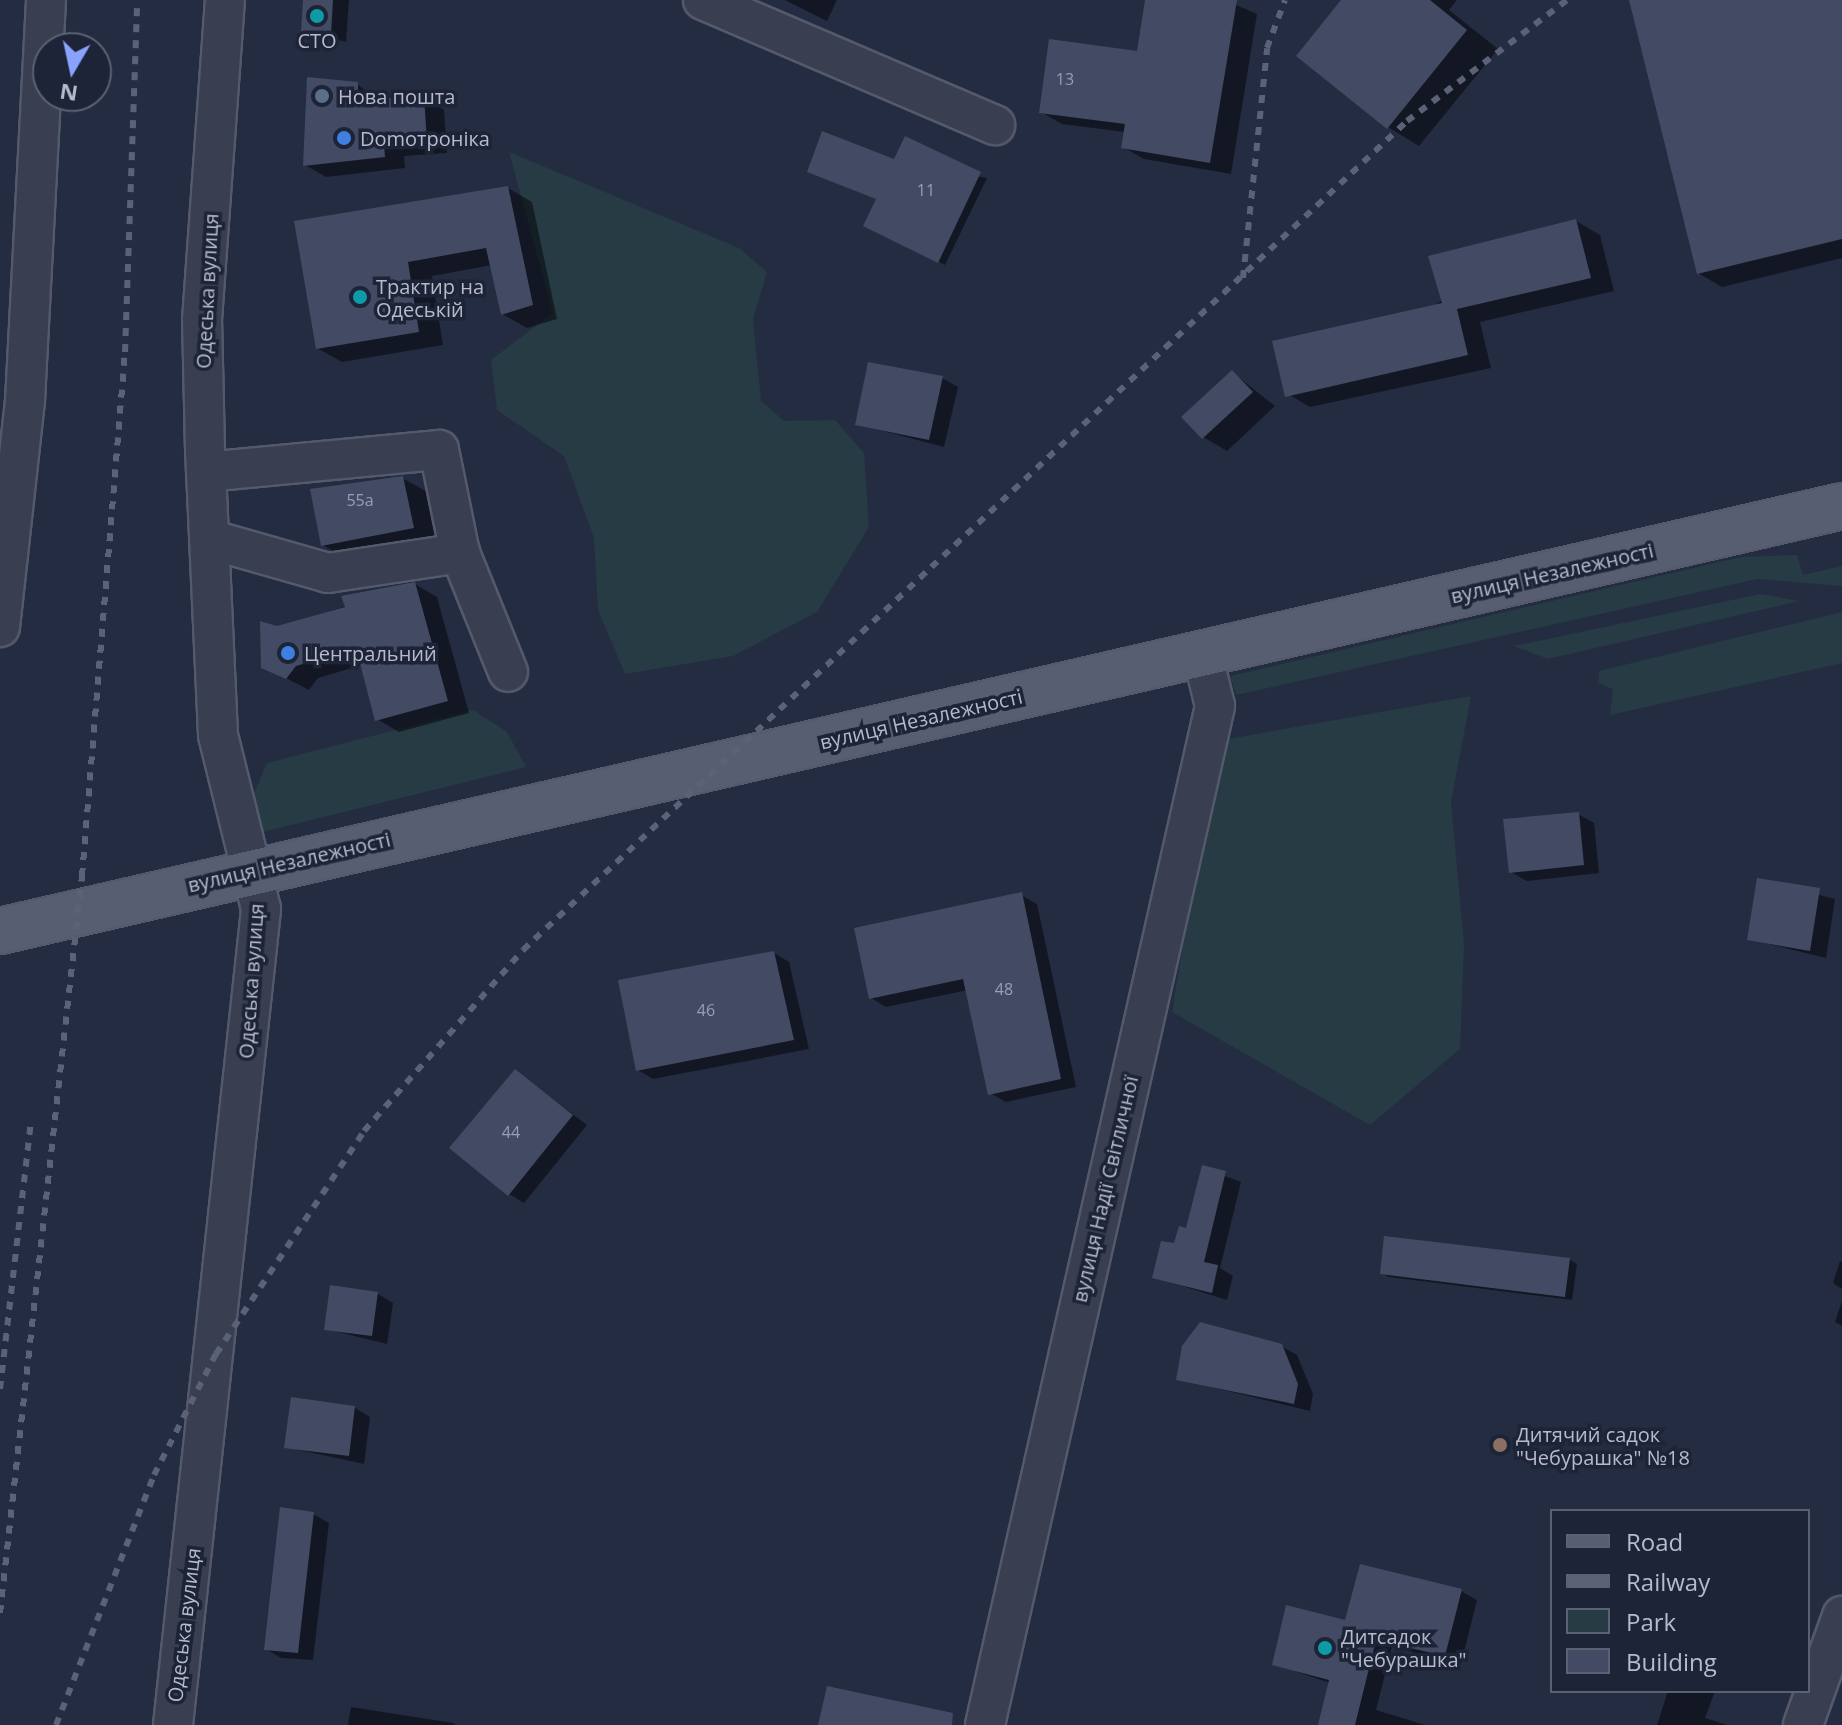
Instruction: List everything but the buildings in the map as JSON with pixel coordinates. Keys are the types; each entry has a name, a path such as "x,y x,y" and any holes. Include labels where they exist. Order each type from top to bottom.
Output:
{"main road":[{"name":"вулиця Незалежності","path":"0,931 252,869 1842,506"}],"street":[{"path":"0,623 27,385 46,0"},
{"name":"Одеська вулиця","path":"173,1725 261,909 218,735 206,472 202,320 225,0"},
{"path":"703,0 995,125"},
{"path":"206,472 439,450 460,553 508,672"},
{"path":"209,539 328,573 460,553"},
{"name":"вулиця Надії Світличної","path":"985,1725 1215,706 1202,653"},
{"path":"1803,1725 1842,1616"}],"green space":[{"path":"509,152 739,248 767,272 753,319 761,401 784,421 835,420 864,453 869,527 817,612 733,656 625,674 598,610 594,538 564,456 497,410 491,360 553,313"},
{"path":"1797,555 1803,575 1842,566 1842,586 1757,579 1236,695 1230,676 1741,557"},
{"path":"1760,594 1800,601 1548,659 1514,646"},
{"path":"1842,612 1842,663 1610,715 1613,689 1598,683 1599,671"},
{"path":"1471,696 1451,802 1464,945 1460,1049 1370,1125 1172,1012 1217,741"},
{"path":"473,710 507,732 526,767 263,832 252,798 267,763"}],"railway":[{"path":"0,1613 82,876 125,352 137,0"},
{"path":"1243,278 1267,48 1285,0"},
{"path":"56,1725 154,1475 216,1354 364,1131 523,950 1407,121 1567,0"},
{"path":"0,1389 31,1123"}],"place":[{"name":"СТО","path":"317,16"},
{"name":"Нова пошта","path":"322,96"},
{"name":"Domoтроніка","path":"344,138"},
{"name":"Трактир на Одеській","path":"360,297"},
{"name":"Центральний","path":"288,653"},
{"name":"Дитячий садок \"Чебурашка\" №18","path":"1500,1445"},
{"name":"Дитсадок \"Чебурашка\"","path":"1325,1648"}]}
